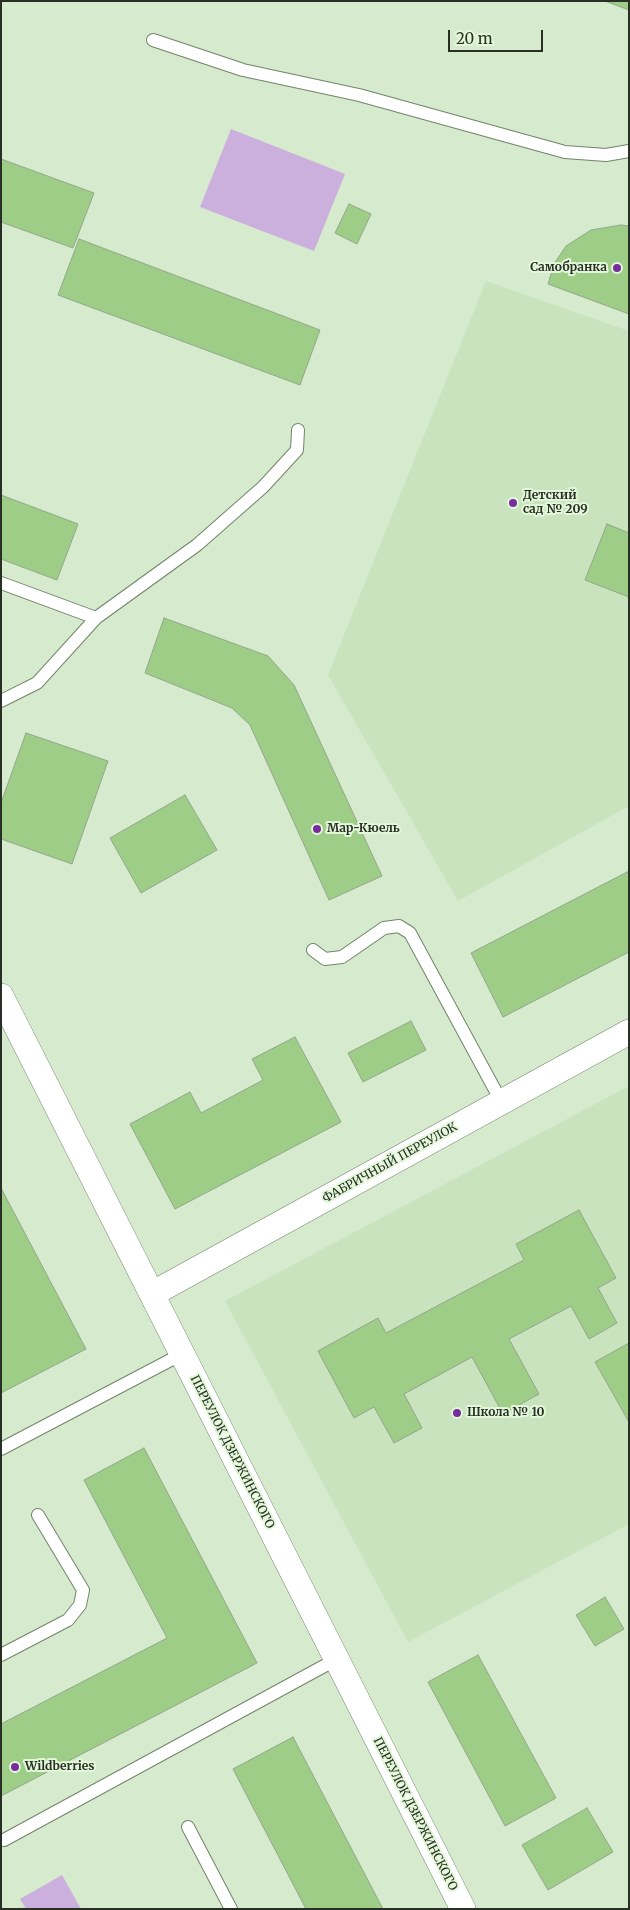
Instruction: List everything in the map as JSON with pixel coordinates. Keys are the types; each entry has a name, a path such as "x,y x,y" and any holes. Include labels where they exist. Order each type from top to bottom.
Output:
{"street":[{"name":"ПЕРЕУЛОК ДЗЕРЖИНСКОГО","path":"1,996 463,1909"},
{"name":"ФАБРИЧНЫЙ ПЕРЕУЛОК","path":"152,1294 629,1032"}],"lane":[{"path":"153,40 243,70 359,95 565,152 606,154 629,151"},
{"path":"1,701 37,683 96,618 197,545 263,487 297,450 298,430"},
{"path":"1,583 96,618"},
{"path":"312,950 325,959 342,957 384,928 399,926 410,933 501,1101"},
{"path":"1,1449 182,1354"},
{"path":"1,1655 68,1620 80,1605 83,1590 38,1515"},
{"path":"4,1840 337,1659"},
{"path":"188,1827 231,1909"}],"shaded area":[{"path":"231,129 345,174 314,251 200,207"},
{"name":"Детский сад № 209","path":"486,281 629,331 629,806 458,901 328,675"},
{"name":"Школа № 10","path":"629,1086 629,1524 408,1642 225,1301"},
{"path":"62,1875 81,1909 26,1909 20,1899"}],"building":[{"path":"605,1 629,1 629,10"},
{"path":"1,159 94,193 73,248 1,222"},
{"path":"349,204 371,214 357,244 335,233"},
{"path":"621,225 629,226 629,314 548,284 554,264 566,246 591,230"},
{"path":"79,239 320,330 300,385 58,295"},
{"path":"1,495 78,524 57,580 1,559"},
{"path":"607,524 629,533 629,597 585,580"},
{"path":"164,618 268,656 294,685 382,876 329,900 250,725 232,708 145,673"},
{"path":"26,733 108,761 72,864 1,839 1,803"},
{"path":"185,795 217,850 141,893 110,838"},
{"path":"629,871 629,952 503,1017 471,953"},
{"path":"411,1021 426,1050 363,1082 348,1053"},
{"path":"295,1037 341,1122 175,1209 130,1124 190,1092 201,1113 263,1080 252,1059"},
{"path":"1,1188 86,1349 1,1393"},
{"path":"579,1210 616,1278 598,1288 617,1323 589,1339 571,1306 509,1339 539,1394 503,1414 472,1357 404,1394 422,1428 394,1443 374,1407 354,1418 318,1351 378,1318 386,1333 524,1260 516,1244"},
{"path":"629,1343 629,1422 595,1362"},
{"path":"144,1448 257,1663 1,1796 1,1724 167,1638 84,1480"},
{"path":"605,1597 624,1629 595,1646 576,1615"},
{"path":"478,1655 556,1798 505,1826 428,1682"},
{"path":"293,1737 383,1909 306,1909 233,1769"},
{"path":"587,1808 613,1852 548,1890 522,1845"}],"place":[{"name":"Самобранка","path":"617,268"},
{"name":"Детский сад № 209","path":"513,503"},
{"name":"Мар-Кюель","path":"317,829"},
{"name":"Школа № 10","path":"457,1413"},
{"name":"Wildberries","path":"15,1767"}]}
